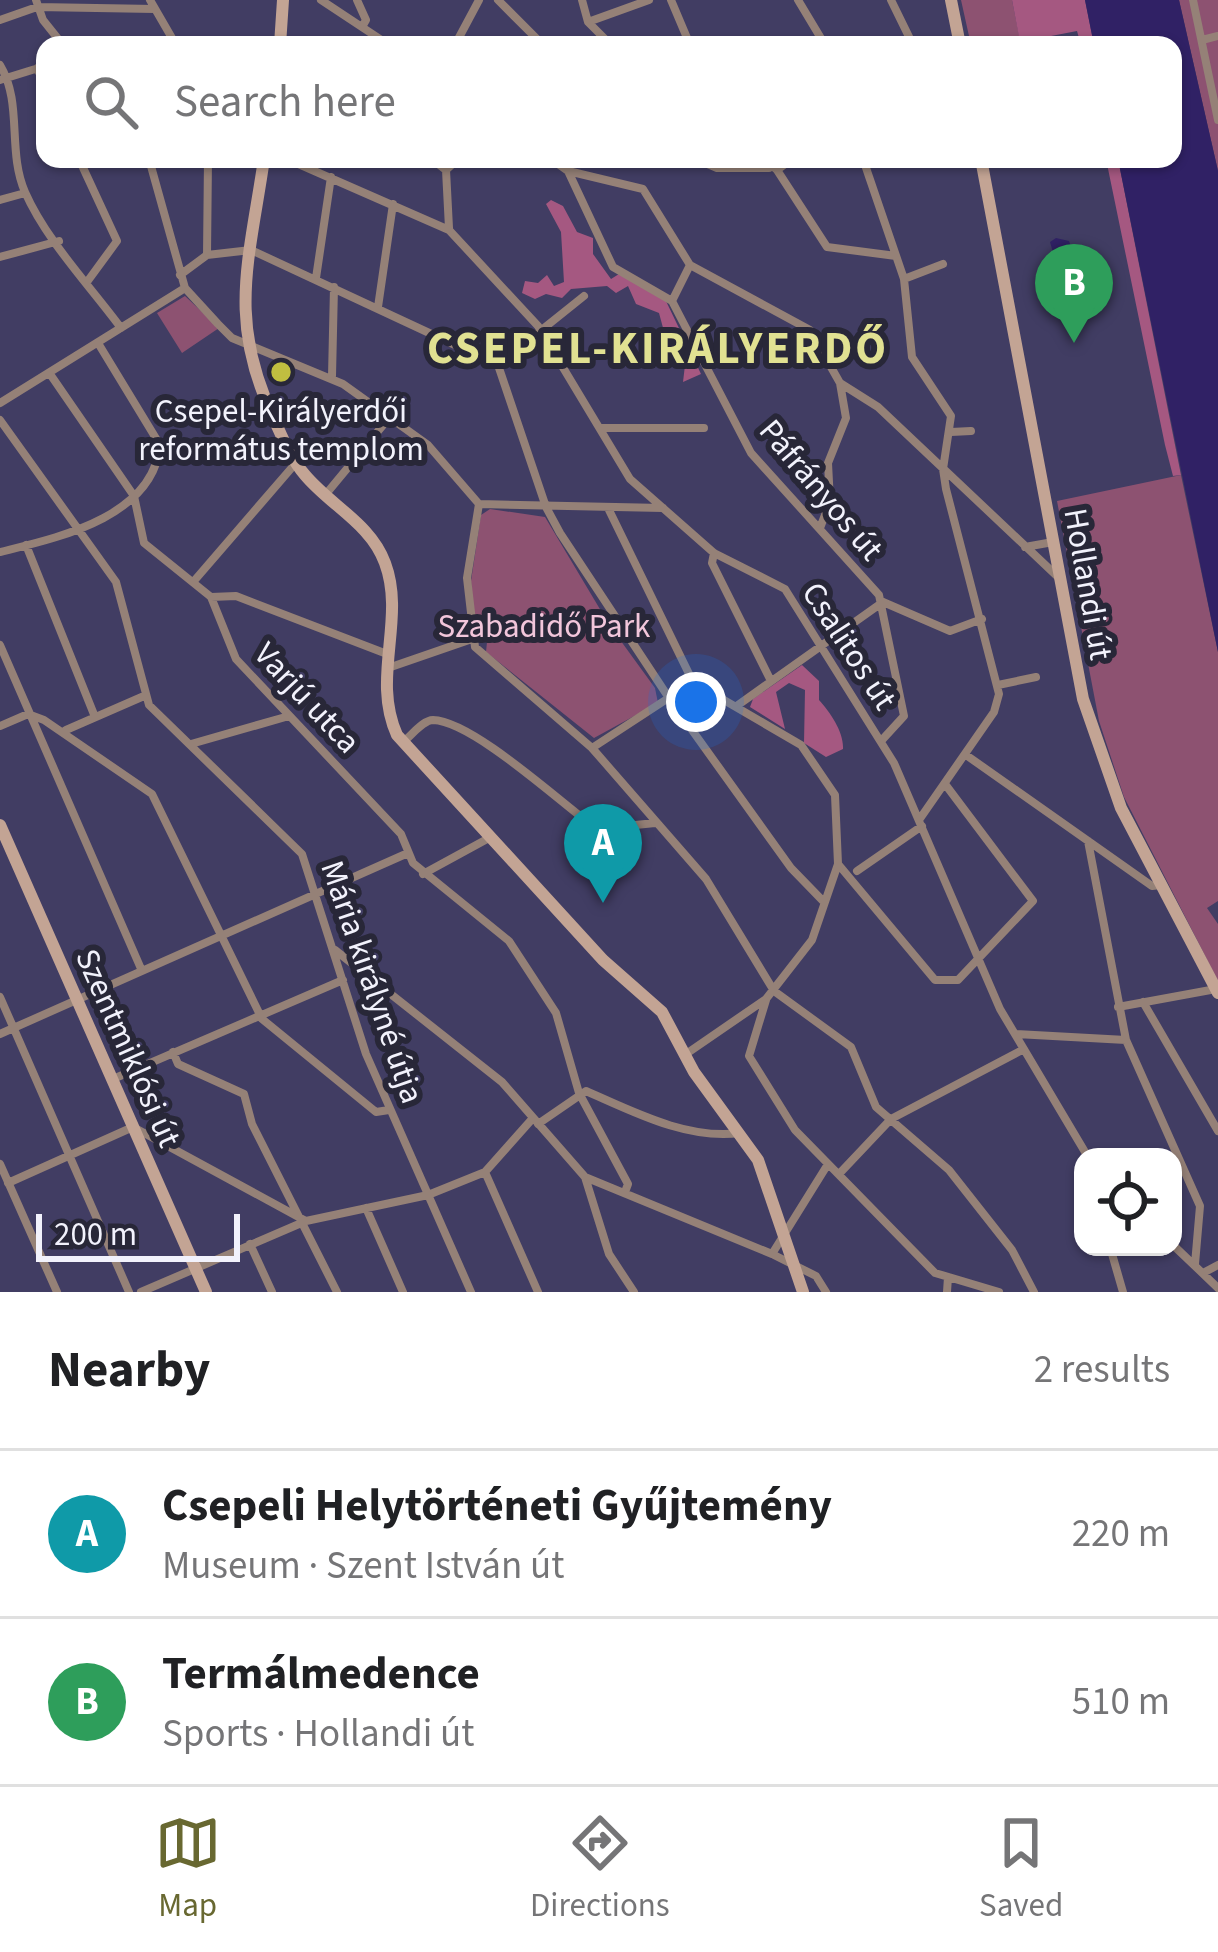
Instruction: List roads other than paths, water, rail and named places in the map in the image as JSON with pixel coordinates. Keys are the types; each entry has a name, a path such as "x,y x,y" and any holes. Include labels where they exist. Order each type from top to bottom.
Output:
{"street":[{"path":"281,36 283,0"},
{"path":"321,0 376,36"},
{"path":"357,0 366,20 362,27"},
{"path":"459,36 478,0"},
{"path":"498,0 534,36"},
{"path":"582,0 588,22 602,36"},
{"path":"588,22 649,0"},
{"path":"671,0 686,36"},
{"path":"797,0 819,36"},
{"path":"891,0 909,36"},
{"path":"951,0 958,36"},
{"path":"1193,0 1218,120"},
{"path":"37,3 57,36"},
{"path":"0,20 37,3 152,4 171,36"},
{"path":"1202,40 1218,37"},
{"path":"0,65 25,193 121,328"},
{"path":"4,78 36,68"},
{"path":"83,168 117,241 87,282"},
{"path":"151,168 185,288 232,338 332,377 428,445 479,504 664,508"},
{"path":"207,255 208,168"},
{"path":"263,168 245,343 256,380 296,463 325,496 367,531 383,557 392,589 386,701 402,743 602,960 654,1004 758,1160 803,1292"},
{"name":"Csalitos út","path":"309,168 449,230 544,333 630,479 714,553 785,589 881,740 1014,1034 1083,1148"},
{"path":"443,168 449,230"},
{"path":"564,168 643,189 690,265 810,330 840,383 846,418 828,463 830,502 820,528"},
{"path":"771,168 826,247 896,256"},
{"path":"857,871 921,823 997,707 998,685 943,469 951,416 912,357 904,279 866,168"},
{"name":"Hollandi út","path":"983,168 1093,735 1161,885 1217,991"},
{"path":"568,171 613,267 672,301 690,265"},
{"path":"316,278 331,177"},
{"path":"0,200 25,193"},
{"path":"378,307 393,203"},
{"path":"0,257 58,241"},
{"path":"180,275 207,255 251,250 498,365 546,507 669,698 791,868 823,901"},
{"path":"904,279 943,264"},
{"path":"332,377 334,287"},
{"path":"0,403 185,288"},
{"path":"498,365 544,333 584,296"},
{"name":"Páfrányos út","path":"672,301 751,453 883,602 904,716 881,740"},
{"path":"0,552 80,531 134,496 160,446 98,343"},
{"name":"Varjú utca","path":"50,374 134,496 149,552 211,597 236,659 401,834 423,874 508,941 556,1013 579,1094 628,1184 625,1192"},
{"path":"840,383 878,407 1060,579"},
{"path":"325,496 389,417"},
{"path":"0,420 121,592 144,696 64,730"},
{"path":"599,428 704,428"},
{"path":"951,432 971,431"},
{"path":"194,581 296,463"},
{"path":"479,504 467,578 472,639 481,654 592,748 712,886 770,995 851,1047 873,1102 955,1177 1012,1250 1034,1292"},
{"path":"610,510 693,682 801,745 830,783 838,864 812,940 770,995 748,1055 795,1130 935,1273 999,1292"},
{"path":"1025,547 1053,542"},
{"path":"26,545 95,717"},
{"path":"714,553 712,563 771,681"},
{"path":"211,597 236,596 387,654"},
{"path":"738,705 883,602 950,631 982,619"},
{"path":"386,669 472,639"},
{"path":"0,645 142,970"},
{"path":"998,685 1036,677"},
{"path":"592,748 693,682"},
{"name":"Mária királyné útja","path":"144,696 297,847 389,1110 471,1292"},
{"path":"0,726 28,714 64,730 152,794 260,1014 376,1112 389,1110"},
{"path":"190,745 289,716"},
{"path":"402,743 425,723 436,721 484,743 597,829 655,823"},
{"path":"966,754 1152,886 1161,885"},
{"path":"838,864 935,980 958,980 1031,907 1032,896 945,784"},
{"name":"Szentmiklósi út","path":"0,825 206,1292"},
{"path":"423,874 489,838"},
{"path":"1088,841 1126,1040 1198,1202 1195,1264"},
{"path":"0,1034 409,853"},
{"path":"334,950 478,1058 535,1121 584,1177 609,1254 634,1292"},
{"path":"112,1079 343,980"},
{"path":"1118,1007 1217,991"},
{"path":"685,1055 770,995"},
{"path":"0,997 129,1292"},
{"path":"1143,1002 1218,1131"},
{"path":"1014,1034 1126,1040"},
{"path":"839,1174 891,1119 1024,1049"},
{"path":"172,1052 178,1064 241,1090 252,1124 306,1221 337,1292"},
{"path":"141,1292 306,1221 428,1195 485,1172 535,1121 586,1091 658,1123 724,1135 742,1132"},
{"path":"8,1183 134,1127 306,1221"},
{"path":"0,1164 57,1292"},
{"path":"772,1254 828,1164"},
{"path":"485,1172 538,1292"},
{"path":"584,1177 772,1254 816,1276 821,1291"},
{"path":"366,1208 403,1292"},
{"path":"250,1244 272,1292"},
{"path":"1182,1253 1218,1288"},
{"path":"1113,1256 1123,1292"},
{"path":"1203,1273 1218,1265"},
{"path":"947,1292 948,1277"}],"place":[{"name":"Termálmedence","path":"1074,343"},
{"name":"Csepel-Királyerdői református templom","path":"281,372"},
{"name":"Csepeli Helytörténeti Gyűjtemény","path":"603,903"}],"district":[{"name":"CSEPEL-KIRÁLYERDŐ","path":"658,349"}],"park label":[{"name":"Szabadidő Park","path":"544,626"}]}
